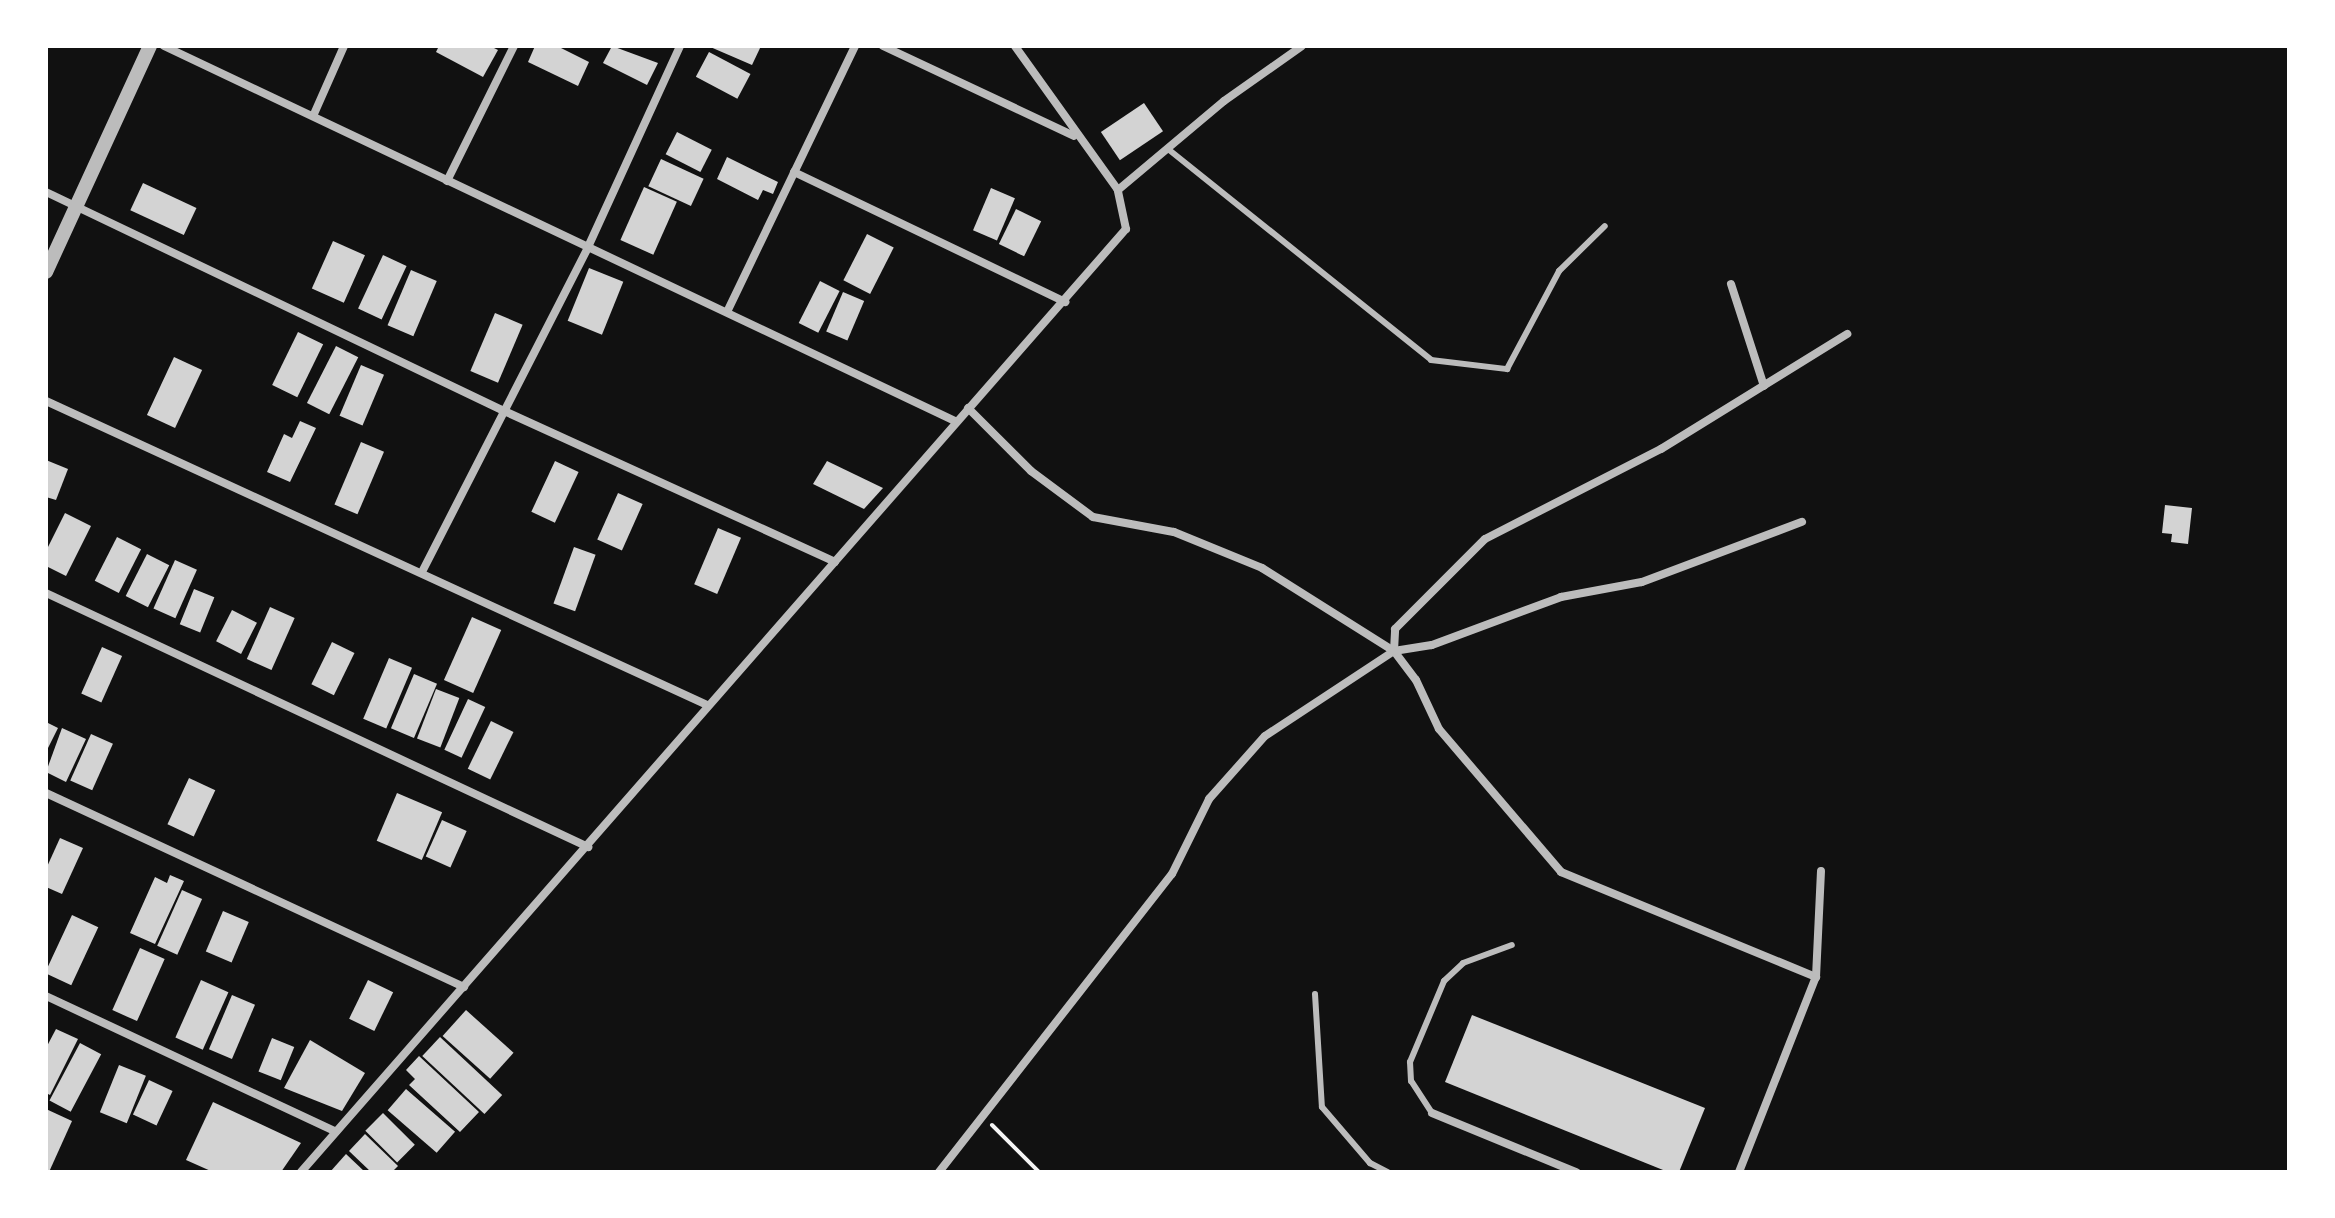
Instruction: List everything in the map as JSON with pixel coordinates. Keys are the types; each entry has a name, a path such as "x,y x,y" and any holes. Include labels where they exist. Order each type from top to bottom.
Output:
{"street":[{"path":"46,272 150,46"},
{"path":"164,46 314,114 447,181 955,421"},
{"path":"314,114 344,46"},
{"path":"447,181 514,46"},
{"path":"423,570 502,410 588,247 680,46"},
{"path":"727,312 855,46"},
{"path":"883,46 1077,137"},
{"path":"301,1172 1126,229 1118,190 1077,137 1015,46"},
{"path":"1118,190 1302,46"},
{"path":"794,172 1065,302"},
{"path":"46,192 502,410 835,562"},
{"path":"1731,284 1764,386"},
{"path":"1394,651 1395,629 1485,539 1661,449 1847,334"},
{"path":"46,401 423,570 707,705"},
{"path":"968,408 1031,471 1093,517 1174,532 1262,568 1394,651 1416,680 1439,729 1561,872 1816,977"},
{"path":"939,1172 1172,874 1209,799 1265,736 1394,651 1432,645 1561,597 1642,582 1802,522"},
{"path":"46,593 588,847"},
{"path":"46,793 464,987"},
{"path":"1739,1172 1816,977 1821,871"},
{"path":"46,996 336,1132"},
{"path":"1432,1113 1576,1172"}],"lane":[{"path":"1168,149 1431,360 1507,369 1559,271 1605,226"},
{"path":"1432,1113 1411,1081 1410,1062 1444,981 1463,963 1512,945"},
{"path":"1315,994 1322,1107 1370,1163 1388,1172"}],"path":[{"path":"982,1115 1039,1172"}],"building":[{"path":"439,46 490,46 498,50 483,77 436,52"},
{"path":"535,46 557,46 589,62 578,86 528,62"},
{"path":"612,46 658,63 647,85 603,63"},
{"path":"708,46 761,46 752,65"},
{"path":"709,52 750,74 737,99 696,77"},
{"path":"1144,103 1163,131 1120,160 1101,132"},
{"path":"677,132 712,150 700,172 666,154"},
{"path":"727,157 778,182 773,194 763,190 758,200 717,179"},
{"path":"661,159 704,179 691,206 648,186"},
{"path":"143,183 196,208 184,235 130,210"},
{"path":"644,187 677,202 653,255 620,240"},
{"path":"991,188 1015,198 997,241 973,230"},
{"path":"1016,209 1041,221 1024,256 999,244"},
{"path":"867,234 894,248 870,294 843,280"},
{"path":"333,241 365,255 344,303 312,289"},
{"path":"383,255 407,266 382,319 358,308"},
{"path":"589,268 623,282 602,335 568,321"},
{"path":"411,270 437,281 413,336 388,325"},
{"path":"820,281 840,291 818,333 799,323"},
{"path":"843,292 864,301 847,341 826,332"},
{"path":"495,313 523,325 498,383 470,371"},
{"path":"298,332 323,344 297,397 272,385"},
{"path":"336,346 358,357 329,414 307,403"},
{"path":"174,357 202,370 175,428 147,415"},
{"path":"361,365 384,375 363,425 340,416"},
{"path":"300,421 316,428 290,482 267,472 284,434 292,438"},
{"path":"361,442 384,452 357,514 334,505"},
{"path":"46,460 68,469 56,500 46,497"},
{"path":"555,461 579,472 555,523 531,512"},
{"path":"827,461 883,488 864,509 813,484"},
{"path":"618,493 643,504 622,551 597,540"},
{"path":"2165,505 2192,508 2188,544 2171,542 2172,534 2162,533"},
{"path":"65,513 91,526 66,576 46,566 46,551"},
{"path":"718,528 741,538 717,594 694,584"},
{"path":"117,537 141,549 119,593 95,581"},
{"path":"574,547 596,555 575,611 553,603"},
{"path":"147,554 169,565 148,607 126,596"},
{"path":"175,560 197,570 175,618 153,608"},
{"path":"194,589 214,597 200,632 180,624"},
{"path":"270,607 295,618 271,670 247,659"},
{"path":"232,610 257,623 241,654 216,641"},
{"path":"472,617 501,630 473,693 444,680"},
{"path":"332,642 354,653 334,695 311,684"},
{"path":"102,647 122,656 101,703 81,694"},
{"path":"389,658 412,668 386,729 363,719"},
{"path":"414,674 437,684 414,738 391,728"},
{"path":"436,689 459,698 440,747 417,738"},
{"path":"468,699 485,707 462,758 444,750"},
{"path":"491,721 513,732 490,780 468,769"},
{"path":"46,722 58,728 46,752"},
{"path":"62,728 86,739 66,782 46,772"},
{"path":"91,734 113,744 92,790 70,781"},
{"path":"189,778 215,790 194,836 167,824"},
{"path":"397,793 442,812 422,860 377,841"},
{"path":"442,820 467,831 450,868 426,857"},
{"path":"60,838 83,848 62,894 46,887 46,869"},
{"path":"170,875 184,881 155,944 130,933 155,877 167,883"},
{"path":"182,890 202,899 177,955 157,946"},
{"path":"223,911 249,922 232,962 206,952"},
{"path":"72,915 98,927 71,985 46,971"},
{"path":"140,948 165,959 137,1021 112,1010"},
{"path":"201,980 228,992 203,1050 175,1038"},
{"path":"368,980 393,992 374,1031 349,1019"},
{"path":"232,995 255,1005 232,1059 209,1049"},
{"path":"466,1010 514,1053 490,1079 443,1036"},
{"path":"1472,1015 1705,1108 1679,1172 1668,1172 1445,1082"},
{"path":"56,1029 78,1039 50,1095 46,1093 46,1048"},
{"path":"440,1037 502,1095 484,1114 422,1056"},
{"path":"272,1038 294,1047 281,1080 259,1071"},
{"path":"310,1040 365,1073 342,1111 284,1088"},
{"path":"80,1043 101,1054 71,1112 49,1100"},
{"path":"419,1056 479,1112 460,1132 409,1085 415,1079 406,1070"},
{"path":"119,1065 146,1076 127,1123 100,1112"},
{"path":"149,1080 173,1091 157,1125 133,1114"},
{"path":"406,1089 455,1132 437,1153 388,1110"},
{"path":"213,1102 301,1143 281,1172 213,1172 186,1160"},
{"path":"46,1109 72,1121 49,1172 46,1172"},
{"path":"383,1113 415,1145 397,1162 365,1131"},
{"path":"365,1134 398,1166 392,1172 371,1172 349,1151"},
{"path":"346,1154 365,1172 330,1172"}]}
